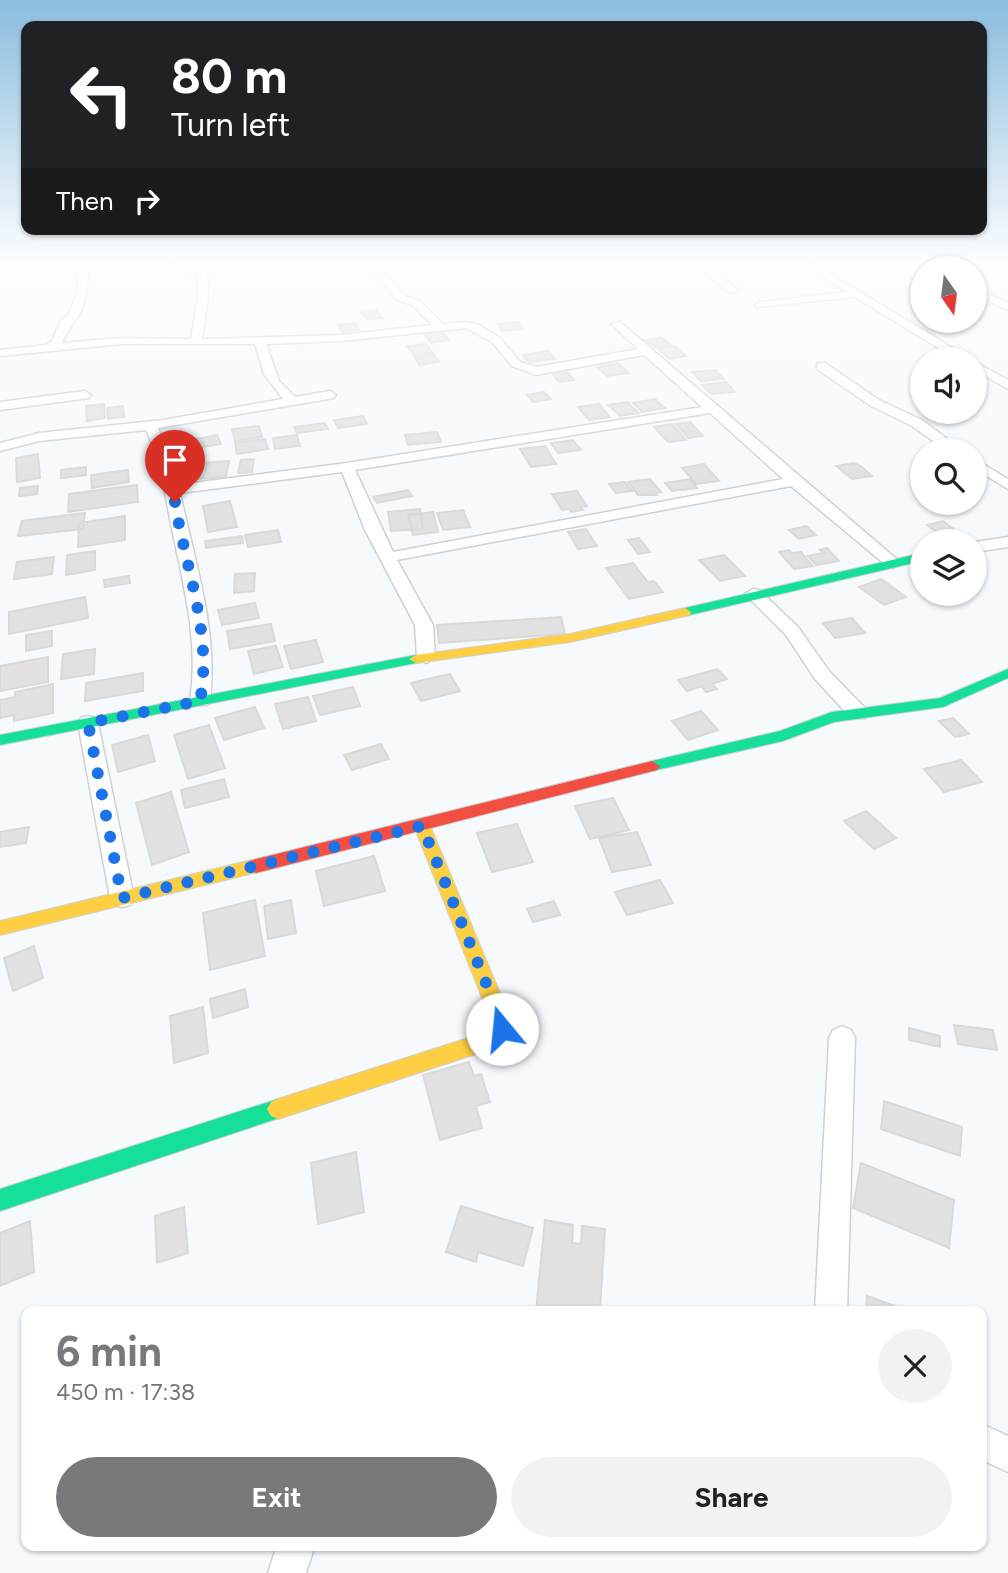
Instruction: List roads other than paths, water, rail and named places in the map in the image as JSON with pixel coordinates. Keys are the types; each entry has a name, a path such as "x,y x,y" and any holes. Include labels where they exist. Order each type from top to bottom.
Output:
{"street":[{"path":"48,349 57,343 59,336"},
{"path":"196,343 197,336"},
{"path":"0,353 121,341 196,343 354,336"},
{"path":"489,336 500,344 516,364 536,371 646,351"},
{"path":"630,336 892,563"},
{"path":"927,336 945,347"},
{"path":"263,354 327,339"},
{"path":"259,340 272,383 293,402"},
{"path":"821,366 875,403 917,423 938,438"},
{"path":"987,372 1008,385"},
{"path":"0,406 85,395"},
{"path":"0,447 39,437 150,425 330,396"},
{"path":"172,490 347,467 713,409"},
{"path":"150,425 168,464 198,613 204,680 200,701"},
{"path":"347,467 373,530 424,625 426,657"},
{"path":"987,471 1008,485"},
{"path":"389,556 794,481"},
{"path":"987,545 1008,541"},
{"path":"0,740 426,657 570,638 910,559"},
{"path":"753,594 792,631 822,675 858,713"},
{"path":"0,928 422,826 735,745 783,736 832,717 943,702 1008,673"},
{"path":"88,723 122,898"},
{"path":"0,1200 497,1038 502,1029 499,1015 422,826"},
{"path":"831,1306 842,1038"},
{"path":"987,1444 1008,1454"},
{"path":"287,1573 294,1551"}]}
